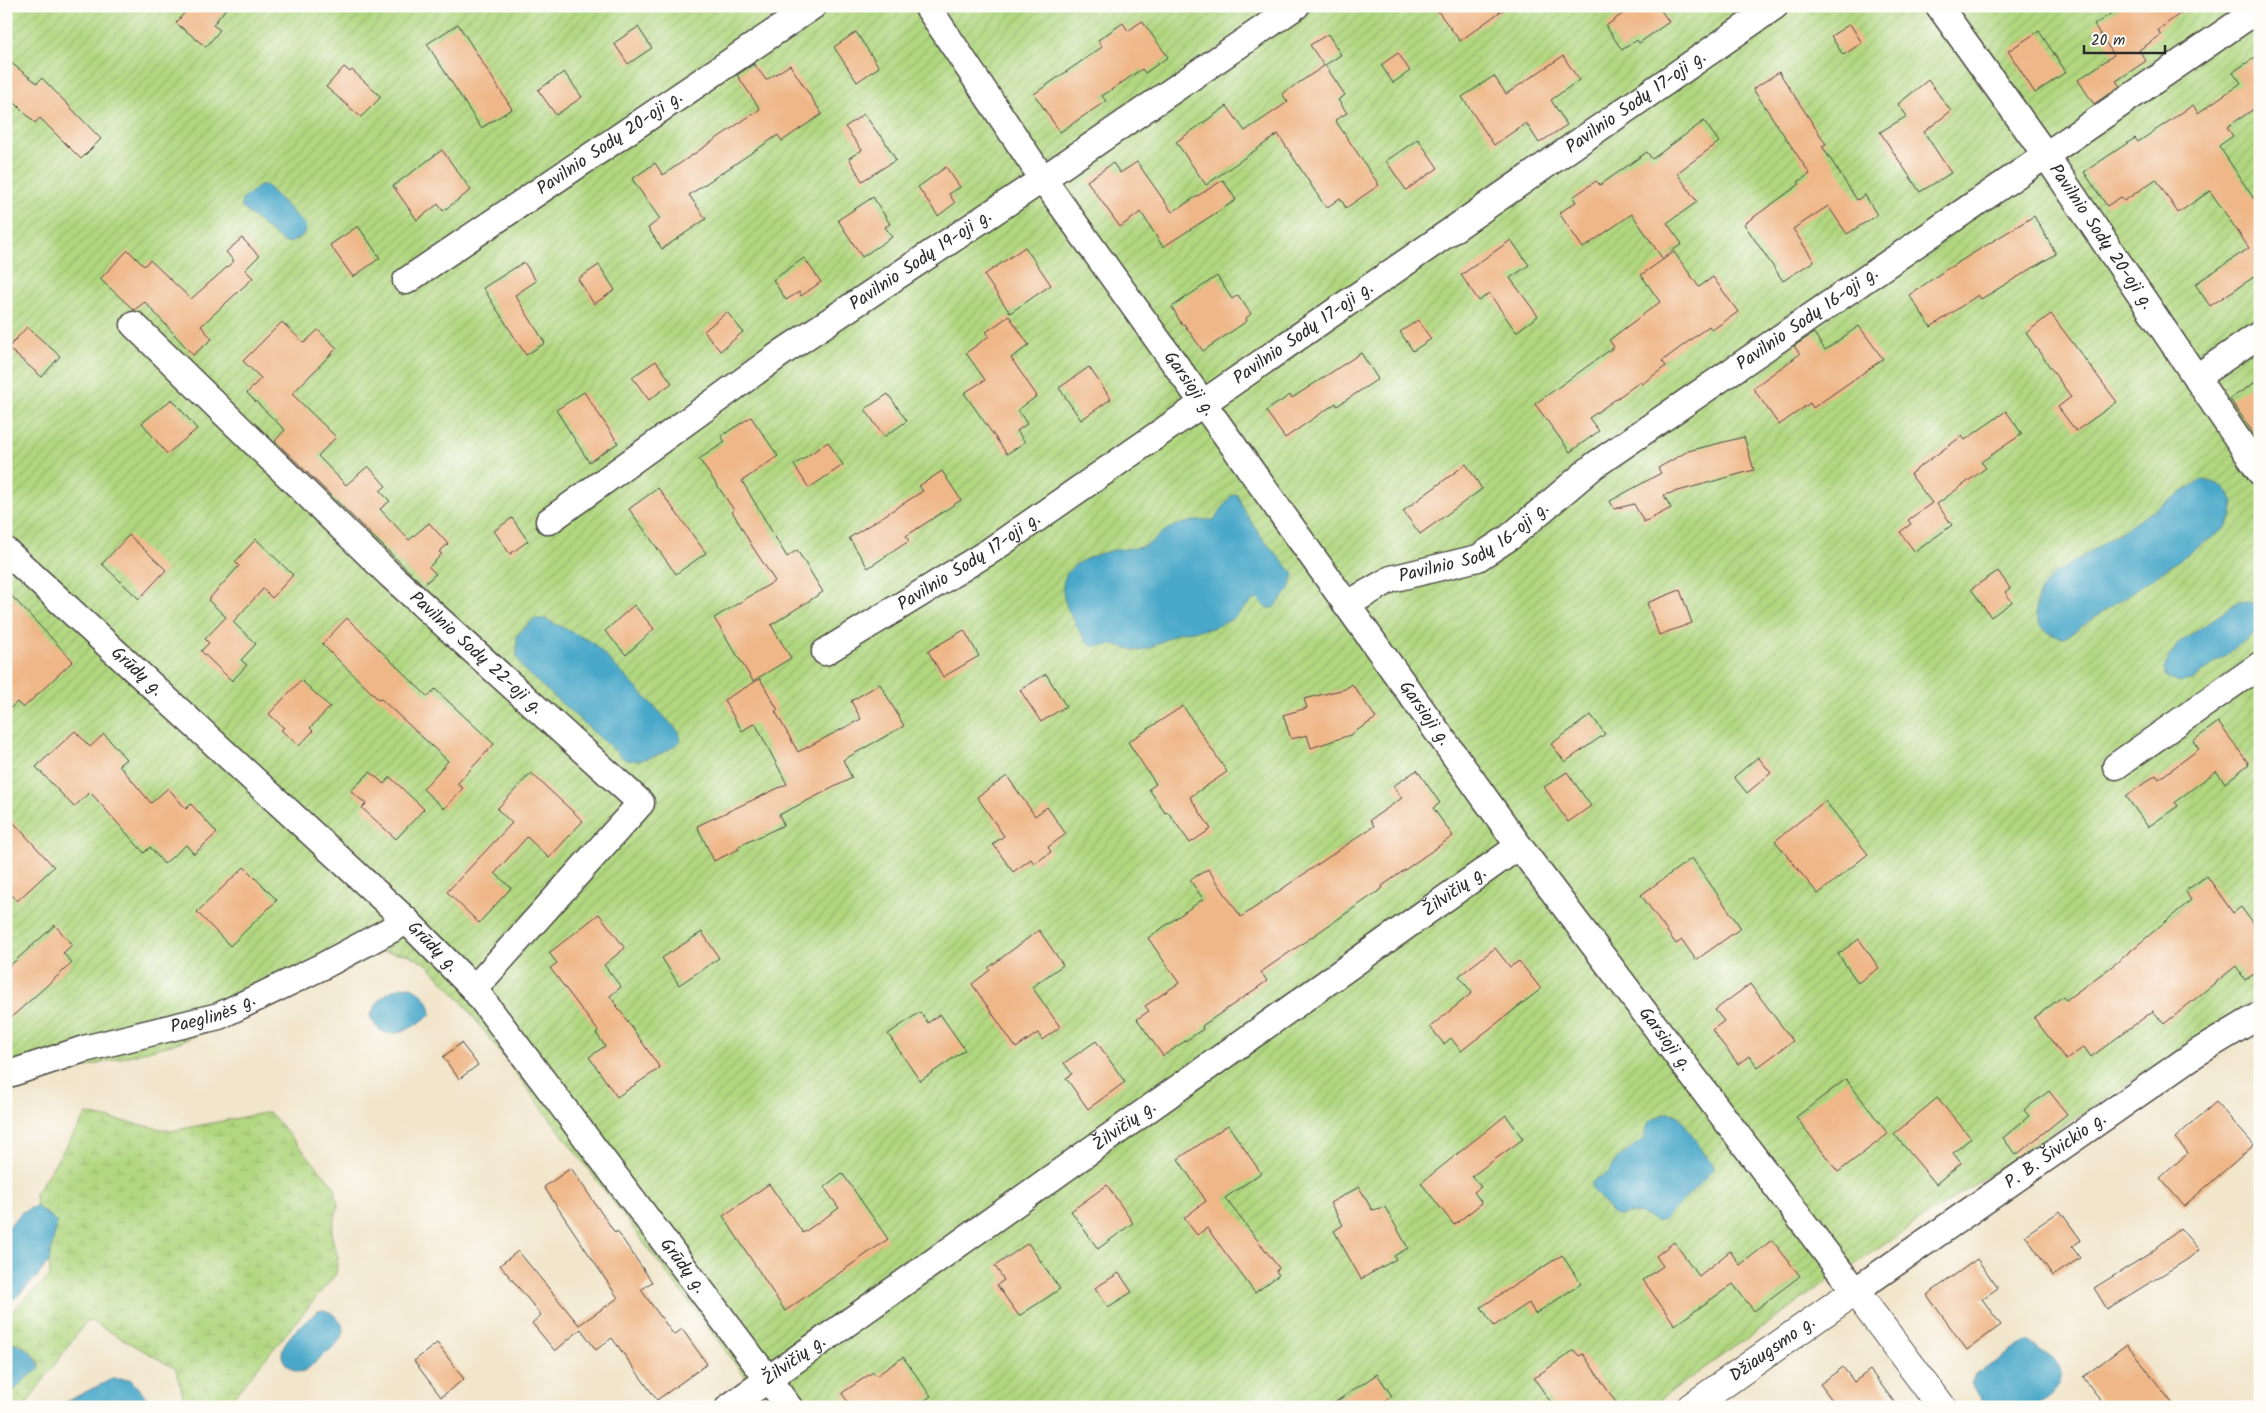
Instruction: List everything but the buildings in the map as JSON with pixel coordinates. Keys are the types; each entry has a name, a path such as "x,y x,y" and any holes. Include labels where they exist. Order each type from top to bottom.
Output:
{"street":[{"name":"Pavilnio Sodų 20-oji g.","path":"406,281 813,6"},
{"name":"Garsioji g.","path":"927,6 1043,179 1519,846 1942,1407"},
{"name":"Pavilnio Sodų 19-oji g.","path":"549,522 783,352 1043,179 1296,6"},
{"name":"Pavilnio Sodų 17-oji g.","path":"825,652 990,551 1201,402 1775,6"},
{"name":"Pavilnio Sodų 20-oji g.","path":"1938,6 2045,154 2260,472"},
{"name":"Pavilnio Sodų 16-oji g.","path":"1346,605 1391,579 1478,558 1510,537 1595,465 2260,8"},
{"name":"Pavilnio Sodų 22-oji g.","path":"134,325 390,574 641,803 474,989"},
{"path":"2197,377 2260,334"},
{"name":"Grūdų g.","path":"6,551 407,921 474,989 789,1407"},
{"path":"2116,766 2260,665"},
{"name":"Žilvičių g.","path":"729,1407 1519,846"},
{"name":"Paeglinės g.","path":"6,1075 84,1049 219,1016 321,967 407,921"},
{"name":"P. B. Šivickio g.","path":"1855,1291 2195,1054 2260,1015"},
{"name":"Džiaugsmo g.","path":"1691,1407 1855,1291"}],"green space":[{"path":"6,6 2260,6 2260,996 1821,1286 1649,1407 768,1407 462,1002 428,965 407,954 382,952 294,997 174,1044 6,1088"},
{"path":"269,1112 335,1187 338,1206 331,1234 338,1257 336,1274 225,1407 186,1407 176,1369 91,1321 85,1323 24,1407 6,1407 7,1401 14,1390 40,1368 39,1361 20,1343 6,1343 6,1316 50,1277 49,1261 57,1222 36,1206 35,1194 87,1114 171,1131"}],"water":[{"path":"260,185 267,186 305,225 306,228 302,236 290,243 283,242 241,207 242,200"},
{"path":"2201,480 2220,486 2234,501 2232,515 2227,527 2065,638 2049,633 2043,628 2036,616 2037,601 2041,590 2052,576"},
{"path":"1237,494 1255,527 1294,574 1290,589 1274,608 1267,608 1258,599 1252,601 1234,618 1224,623 1212,628 1178,633 1150,648 1139,651 1115,645 1091,646 1072,617 1063,592 1067,574 1073,567 1093,556 1106,552 1144,546 1166,530 1184,523 1214,520 1231,496"},
{"path":"2239,601 2251,603 2260,610 2260,625 2256,632 2194,679 2179,683 2166,678 2164,668 2177,645"},
{"path":"534,619 545,619 592,642 679,732 681,740 663,753 646,759 624,759 523,669 517,657 517,635"},
{"path":"410,986 425,997 431,1014 407,1030 398,1033 382,1031 375,1025 370,1016 373,1010 381,999 391,991"},
{"path":"1669,1112 1679,1116 1713,1166 1713,1170 1664,1220 1657,1222 1638,1213 1617,1216 1612,1213 1591,1187 1593,1181 1610,1171 1616,1160 1643,1139 1649,1121"},
{"path":"36,1206 57,1222 49,1261 37,1277 6,1307 6,1229 22,1212"},
{"path":"323,1310 335,1316 343,1326 341,1337 333,1347 310,1367 300,1372 290,1368 282,1357 286,1342 298,1328 318,1311"},
{"path":"9,1342 28,1350 36,1359 40,1368 24,1380 6,1399 6,1343"},
{"path":"2026,1342 2035,1346 2056,1362 2060,1369 2060,1383 2052,1395 2033,1406 2016,1408 1985,1407 1971,1384 1975,1375"},
{"path":"112,1379 130,1379 155,1407 55,1407"}]}
